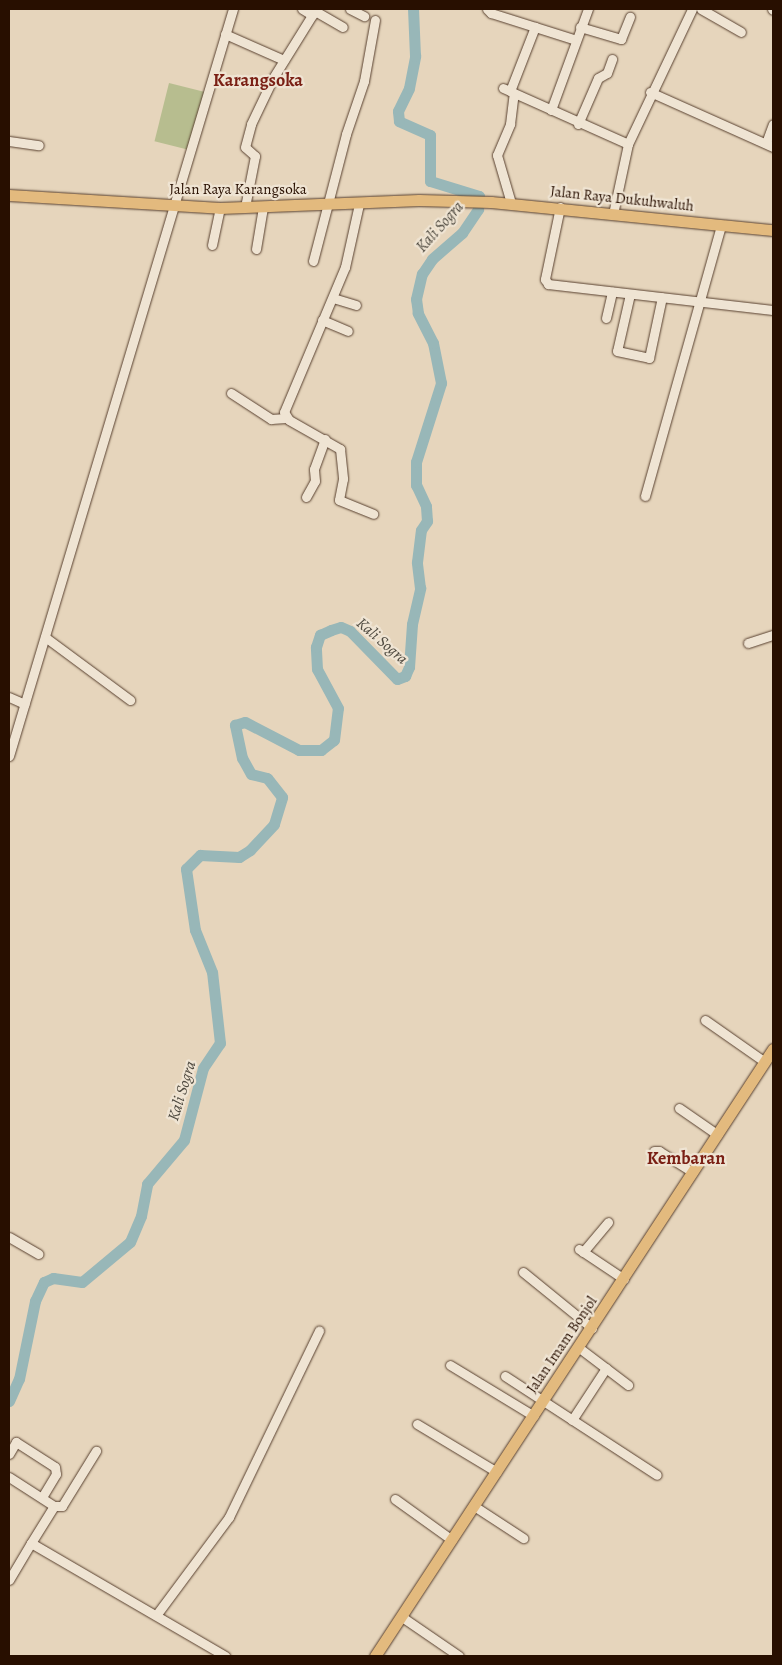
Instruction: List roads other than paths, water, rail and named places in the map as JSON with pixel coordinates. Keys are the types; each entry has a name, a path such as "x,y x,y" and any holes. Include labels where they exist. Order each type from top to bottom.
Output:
{"main road":[{"name":"Jalan Raya Karangsoka","path":"9,195 220,208 467,202"},
{"name":"Jalan Raya Dukuhwaluh","path":"467,202 560,207 773,230"},
{"name":"Jalan Imam Bonjol","path":"375,1656 592,1328 773,1049"}],"street":[{"path":"9,756 177,206 188,154 233,9"},
{"path":"302,9 314,12 343,27"},
{"path":"350,9 364,16"},
{"path":"487,9 491,14 576,40"},
{"path":"551,110 588,9"},
{"path":"701,9 741,32"},
{"path":"613,214 628,144 688,10"},
{"path":"244,207 255,156 245,144 262,99 314,12"},
{"path":"580,27 621,39 630,18"},
{"path":"313,261 346,134 364,81 375,20"},
{"path":"511,203 497,155 510,124 509,91 535,27"},
{"path":"225,34 284,60"},
{"path":"578,124 598,78 607,74 612,59"},
{"path":"509,91 578,124 628,144"},
{"path":"650,92 769,145 773,124"},
{"path":"9,141 39,145"},
{"path":"286,418 284,408 322,320 334,298 357,227 359,204"},
{"path":"256,249 263,207"},
{"path":"560,207 545,281 612,292 773,310"},
{"path":"212,245 220,208"},
{"path":"645,496 721,224"},
{"path":"606,318 612,292"},
{"path":"630,294 617,351 649,358 662,297"},
{"path":"334,298 356,305"},
{"path":"322,320 348,332"},
{"path":"231,392 271,419 286,418 325,439 343,454 339,500 373,514"},
{"path":"306,497 315,481 314,469 325,439"},
{"path":"748,643 773,635"},
{"path":"45,637 130,700"},
{"path":"9,697 25,704"},
{"path":"705,1020 765,1062"},
{"path":"679,1108 718,1135"},
{"path":"654,1152 659,1150 693,1172"},
{"path":"608,1222 581,1250 624,1279"},
{"path":"9,1237 39,1254"},
{"path":"523,1272 592,1328"},
{"path":"157,1614 229,1518 319,1331"},
{"path":"578,1348 628,1385"},
{"path":"450,1365 534,1416"},
{"path":"572,1420 606,1368"},
{"path":"504,1376 657,1475"},
{"path":"417,1424 497,1472"},
{"path":"9,1454 16,1442 55,1467 56,1474 43,1496"},
{"path":"9,1477 43,1496 54,1506 62,1506 96,1451"},
{"path":"395,1499 452,1540"},
{"path":"9,1580 54,1506"},
{"path":"474,1506 523,1538"},
{"path":"31,1543 157,1614 225,1656"},
{"path":"402,1617 459,1656"}],"waterway":[{"name":"Kali Sogra","path":"9,1401 19,1379 35,1301 44,1282 53,1278 82,1282 130,1242 141,1216 147,1184 184,1140 203,1068 220,1043 212,972 195,930 186,869 200,855 239,857 250,850 274,824 282,797 267,778 251,774 242,758 235,725 245,722 299,750 321,750 334,740 338,708 317,669 316,647 320,635 331,630 341,627 350,631 397,679 405,676 409,667 412,624 420,588 417,562 421,530 427,521 426,506 416,485 416,462 441,383 433,343 418,313 416,299 422,274 432,259 462,233 478,209 479,196 430,181 430,135 399,121 398,111 409,88 415,56 413,9"}],"district":[{"name":"Karangsoka","path":"258,80"},
{"name":"Kembaran","path":"686,1158"}]}
